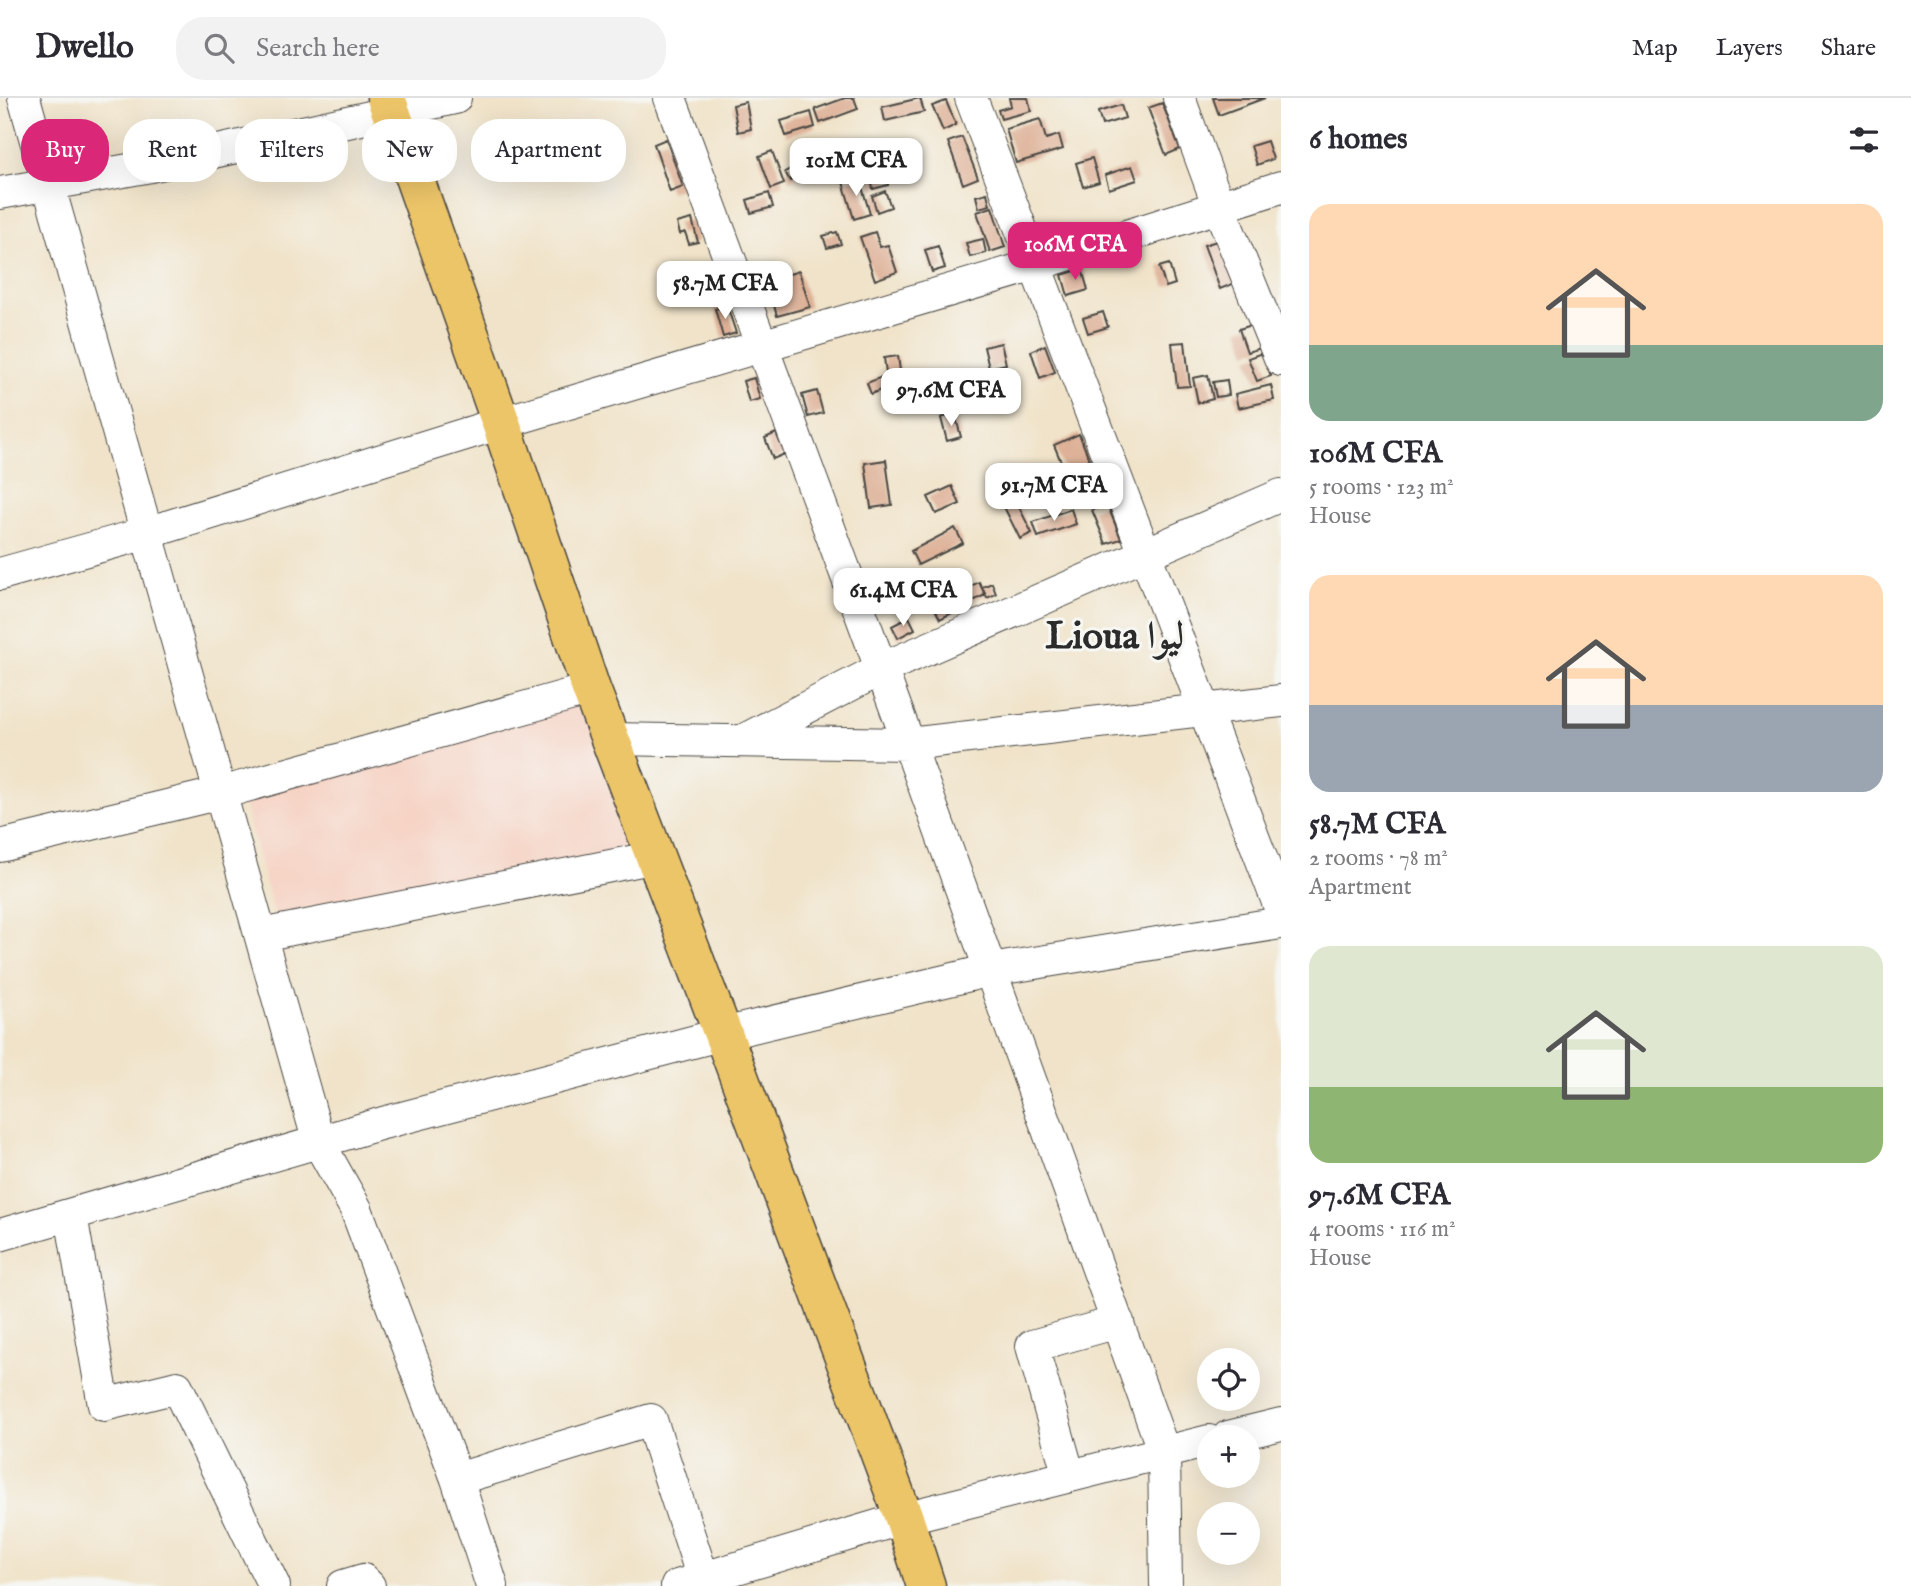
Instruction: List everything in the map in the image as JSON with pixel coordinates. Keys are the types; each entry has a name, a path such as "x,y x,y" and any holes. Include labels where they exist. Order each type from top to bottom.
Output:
{"main road":[{"path":"388,105 501,423 591,688 904,1518 926,1586"}],"street":[{"path":"24,98 319,1142 356,1209 457,1479 492,1586"},
{"path":"0,194 151,166 388,105 455,98"},
{"path":"670,98 909,744 1164,1452 1166,1586"},
{"path":"971,98 1281,910"},
{"path":"1179,98 1219,207 1281,360"},
{"path":"0,574 147,533 501,423 1035,265 1281,187"},
{"path":"742,741 881,668 1281,495"},
{"path":"0,846 221,793 591,688"},
{"path":"610,740 909,744 1281,701"},
{"path":"261,935 656,857"},
{"path":"0,1236 383,1123 723,1034 991,970 1281,923"},
{"path":"71,1215 104,1405 177,1387 274,1586"},
{"path":"1069,1476 1032,1346 1118,1322"},
{"path":"457,1479 651,1420 690,1582 904,1518 1197,1444"},
{"path":"1260,1429 1281,1424"},
{"path":"343,1586 363,1580 369,1586"}],"shaded area":[{"path":"587,697 642,868 281,940 241,792"}],"building":[{"path":"845,98 854,98 858,109 820,123 815,109"},
{"path":"920,98 924,112 885,121 882,107"},
{"path":"1009,98 1028,98 1031,111 1001,119 998,110 1011,106"},
{"path":"1213,98 1265,98 1219,115"},
{"path":"946,101 956,125 943,131 932,106"},
{"path":"746,102 751,129 738,132 733,105"},
{"path":"1162,103 1180,149 1166,155 1148,108"},
{"path":"1121,105 1125,118 1102,125 1098,112"},
{"path":"811,112 815,127 786,136 781,121"},
{"path":"1040,119 1046,139 1059,135 1063,149 1016,163 1006,129"},
{"path":"962,137 978,178 963,184 948,142"},
{"path":"666,139 683,187 670,192 654,144"},
{"path":"1267,141 1273,159 1257,165 1251,146"},
{"path":"772,151 784,184 771,189 759,156"},
{"path":"841,157 843,173 827,175 824,159"},
{"path":"1092,158 1099,182 1083,187 1076,163"},
{"path":"799,164 804,172 790,181 785,172"},
{"path":"883,165 888,185 873,189 869,169"},
{"path":"1132,166 1137,180 1109,189 1105,175"},
{"path":"859,177 870,214 854,219 843,182"},
{"path":"885,191 891,207 877,212 872,196"},
{"path":"769,193 773,207 751,213 747,200"},
{"path":"987,193 990,205 979,208 976,196"},
{"path":"992,207 1005,247 990,252 977,212"},
{"path":"692,219 698,242 689,244 685,232 680,234 677,223"},
{"path":"837,232 841,244 827,248 823,236"},
{"path":"875,232 880,247 888,245 897,272 875,280 860,237"},
{"path":"983,239 986,253 970,257 966,243"},
{"path":"1220,240 1235,283 1220,289 1204,245"},
{"path":"938,246 945,268 932,272 925,250"},
{"path":"1169,264 1175,284 1166,287 1159,267"},
{"path":"1082,269 1088,290 1068,296 1062,275"},
{"path":"799,271 810,307 777,316 767,281"},
{"path":"727,306 736,333 723,337 715,309"},
{"path":"1103,312 1108,327 1088,333 1083,318"},
{"path":"1252,325 1261,348 1247,352 1239,329"},
{"path":"1185,342 1190,386 1177,387 1172,343"},
{"path":"1001,343 1006,364 989,368 984,347"},
{"path":"1045,345 1055,372 1040,378 1031,351"},
{"path":"1262,353 1271,376 1257,381 1248,358"},
{"path":"898,356 902,386 888,387 884,358"},
{"path":"1208,375 1213,399 1198,403 1193,378"},
{"path":"884,376 888,387 871,394 867,383"},
{"path":"754,378 760,399 749,402 743,381"},
{"path":"1227,380 1229,395 1216,397 1213,382"},
{"path":"1271,385 1274,400 1238,408 1235,394"},
{"path":"817,391 823,413 808,417 802,395"},
{"path":"955,414 961,437 947,441 941,418"},
{"path":"776,433 785,454 773,459 765,438"},
{"path":"1079,434 1092,466 1067,476 1054,445"},
{"path":"886,460 892,505 871,508 865,463"},
{"path":"952,486 960,504 936,514 928,497"},
{"path":"1013,495 1032,533 1020,539 1001,501"},
{"path":"1107,504 1121,539 1106,544 1092,510"},
{"path":"1071,509 1076,524 1038,537 1033,522"},
{"path":"955,528 963,543 918,565 911,551"},
{"path":"979,582 985,595 969,603 962,590"},
{"path":"992,583 996,594 987,598 982,587"},
{"path":"957,588 966,606 940,619 931,601"},
{"path":"909,617 915,629 898,638 892,626"}],"district":[{"name":"Lioua ليوا","path":"1115,635"}]}
